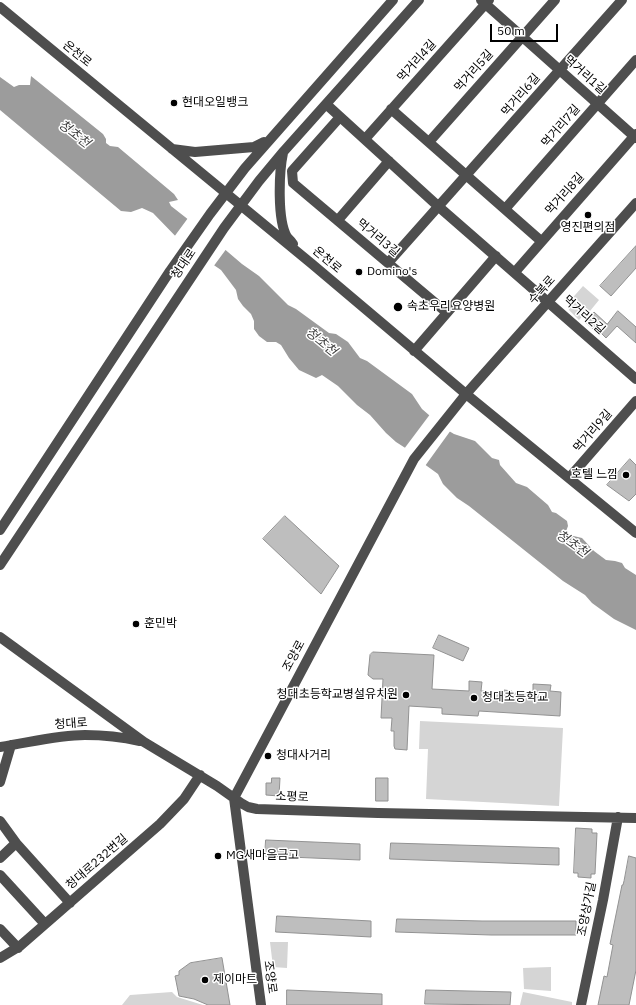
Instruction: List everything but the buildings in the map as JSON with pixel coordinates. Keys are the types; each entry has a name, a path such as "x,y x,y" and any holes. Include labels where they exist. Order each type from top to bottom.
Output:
{"street":[{"name":"청대로","path":"0,530 170,271 226,192 271,138 393,0"},
{"name":"청대로","path":"0,565 186,283 241,205 284,152 418,0"},
{"name":"먹거리5길","path":"429,142 555,0"},
{"name":"먹거리6길","path":"439,206 622,0"},
{"name":"먹거리1길","path":"485,1 522,37 635,137"},
{"name":"먹거리4길","path":"365,139 485,1"},
{"name":"온천로","path":"0,8 226,192 466,394 569,478 635,529"},
{"name":"먹거리7길","path":"505,209 636,60"},
{"name":"먹거리2길","path":"326,104 439,206 636,379"},
{"path":"392,109 541,241"},
{"name":"먹거리3길","path":"340,117 292,171 293,183 446,312"},
{"name":"먹거리8길","path":"515,272 635,137"},
{"path":"172,149 195,152 254,147 271,138"},
{"path":"284,152 280,168 279,183 282,222 287,236 312,264"},
{"path":"338,220 389,161"},
{"name":"수복로","path":"466,394 636,203"},
{"path":"388,263 439,206"},
{"path":"414,351 446,312 496,256"},
{"name":"조양로","path":"261,1005 234,798 406,472 414,459 466,394"},
{"name":"먹거리9길","path":"569,478 636,401"},
{"name":"소평로","path":"0,637 144,742 200,775 248,807 257,809 378,813 636,818"},
{"name":"청대로","path":"0,747 45,739 85,735 120,737 144,742"},
{"path":"0,782 11,745"},
{"name":"청대로232번길","path":"0,958 18,948 160,824 184,799 200,775"},
{"name":"조양상가길","path":"581,1005 603,900 618,817"},
{"path":"0,821 16,843 70,903"},
{"path":"0,858 16,843"},
{"path":"0,875 45,924"},
{"path":"0,929 18,948"}],"shaded area":[{"path":"583,286 599,300 590,311 588,310 579,320 569,310 568,303"},
{"path":"420,721 563,728 559,806 426,799 428,749 419,749"},
{"path":"270,942 288,942 287,968 273,967"},
{"path":"551,967 551,991 524,989 523,968"},
{"path":"172,992 177,997 203,1005 122,1005 130,995"},
{"path":"523,992 572,1002 572,1005 520,1005"}],"water":[{"name":"청초천","path":"31,76 103,134 106,139 106,143 110,146 118,147 174,194 178,200 169,202 171,206 259,276 288,305 296,309 329,333 336,334 348,342 360,358 367,361 412,394 422,409 444,428 454,434 475,441 492,458 499,460 500,465 516,483 527,487 548,505 552,512 556,513 567,521 568,526 565,534 582,538 594,551 606,560 622,563 625,568 636,575 636,630 614,619 592,603 585,595 563,581 457,498 443,484 438,474 420,461 410,451 396,442 370,415 357,405 338,386 322,375 316,378 299,370 281,345 276,342 267,342 259,336 254,329 254,321 251,314 238,299 236,290 221,270 183,244 153,213 142,208 131,212 121,211 0,110 0,77 14,87 19,85 30,85"}],"pier":[{"path":"188,218 227,248 213,267 182,246 174,237"},
{"path":"431,413 451,430 425,466 404,449"}],"place":[{"name":"현대오일뱅크","path":"174,103"},
{"name":"영진편의점","path":"588,215"},
{"name":"Domino's","path":"359,272"},
{"name":"속초우리요양병원","path":"398,307"},
{"name":"호텔 느낌","path":"626,475"},
{"name":"훈민박","path":"136,624"},
{"name":"청대초등학교병설유치원","path":"406,695"},
{"name":"청대초등학교","path":"474,698"},
{"name":"청대사거리","path":"268,756"},
{"name":"MG새마을금고","path":"218,856"},
{"name":"제이마트","path":"205,980"}]}
